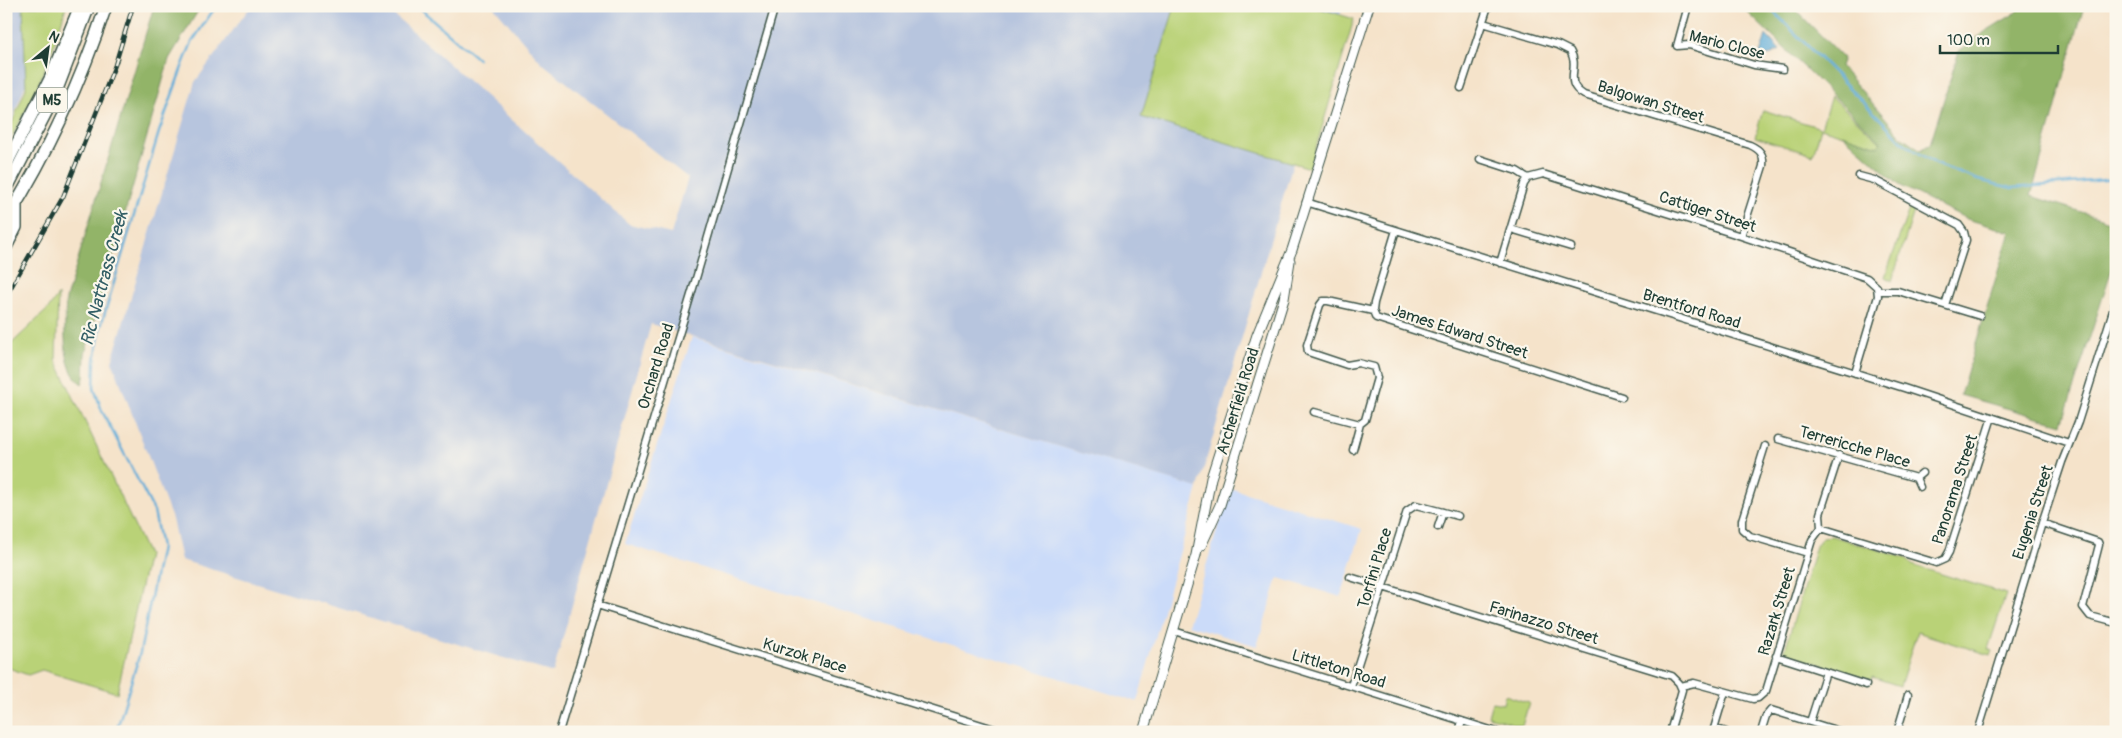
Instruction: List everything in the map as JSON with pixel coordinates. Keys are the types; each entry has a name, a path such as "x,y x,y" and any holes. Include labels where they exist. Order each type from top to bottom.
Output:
{"highway":[{"path":"6,165 48,85 80,6"},
{"name":"M5","path":"6,190 54,97 89,6"},
{"name":"M5","path":"6,220 40,163 69,103 106,6"},
{"path":"6,247 16,228 16,205"}],"main road":[{"name":"Archerfield Road","path":"1143,732 1196,555 1211,478 1258,335 1292,250 1369,6"},
{"name":"Archerfield Road","path":"1196,555 1214,519 1231,468 1284,299 1292,250"}],"street":[{"name":"Orchard Road","path":"559,732 775,6"},
{"path":"1461,88 1488,6"},
{"name":"Mario Close","path":"1688,6 1677,46 1689,45 1754,65 1783,69"},
{"name":"Balgowan Street","path":"1482,23 1558,45 1570,51 1574,62 1572,82 1578,92 1584,95 1750,145 1760,151 1763,156 1762,166 1741,236"},
{"path":"1480,159 1517,171 1528,178 1500,263"},
{"name":"Cattiger Street","path":"1528,178 1543,174 1741,236 1868,278 1874,282 1878,291"},
{"path":"1859,176 1874,180 1962,228 1966,240 1945,305"},
{"name":"Brentford Road","path":"1306,202 1992,416 2069,444"},
{"path":"1511,229 1571,248"},
{"name":"James Edward Street","path":"1396,230 1373,311 1376,318 1622,397"},
{"path":"1855,373 1876,305 1878,291 1898,291 1980,316"},
{"path":"1353,450 1360,424 1365,420 1377,378 1374,367 1358,363 1347,366 1313,356 1308,352 1307,345 1323,301 1373,311"},
{"name":"Eugenia Street","path":"1978,732 2042,522 2078,422 2116,301"},
{"path":"1314,412 1360,424"},
{"name":"Panorama Street","path":"1821,528 1936,563 1940,562 1949,552 1992,416"},
{"name":"Terrericche Place","path":"1778,439 1916,478 1922,473"},
{"path":"1765,446 1742,520 1742,529 1750,536 1808,553"},
{"name":"Razark Street","path":"1681,686 1694,683 1749,699 1758,698 1768,686 1812,540 1821,528 1820,514 1839,455"},
{"path":"1916,478 1920,487"},
{"name":"Torfini Place","path":"1351,686 1406,511 1416,504 1458,516"},
{"path":"1438,527 1442,512"},
{"path":"2042,522 2098,542 2099,545 2083,607 2090,616 2116,623"},
{"name":"Farinazzo Street","path":"1350,577 1672,676 1676,678 1681,686"},
{"name":"Kurzok Place","path":"597,605 1004,732"},
{"name":"Littleton Road","path":"1174,631 1497,732"},
{"path":"1776,656 1866,685"},
{"path":"1810,722 1826,672"},
{"path":"1670,732 1682,694 1681,686"},
{"path":"1725,692 1713,730 1726,732"},
{"path":"1897,732 1908,695"},
{"path":"1761,732 1766,716 1771,710 1829,730 1842,732"},
{"path":"1459,732 1462,721"}],"shaded area":[{"path":"6,6 56,6 6,135"},
{"path":"251,6 384,6 629,224 671,234 688,178 542,63 493,6 1175,6 1142,117 1293,163 1198,488 651,324 553,673 181,560 172,519 112,361 195,82"},
{"path":"1312,6 1343,6 1340,15"},
{"path":"692,337 1198,488 1137,702 625,544"},
{"path":"1230,488 1362,529 1341,597 1278,578 1257,646 1188,625"}],"green space":[{"path":"23,6 66,6 55,43 41,78 25,113 6,147 6,138 26,88"},
{"path":"154,6 201,6 169,59 85,354 82,384 70,368 67,357 65,344 66,299"},
{"path":"1175,6 1312,6 1354,19 1310,168 1141,117"},
{"path":"1741,6 1792,6 1843,58 1840,66 1902,137 1921,150 1930,144 1959,51 1986,31 2017,12 2021,6 2084,6 2031,196 2116,223 2116,256 2062,424 1960,395 2010,232 1967,219 1899,185 1842,134 1878,146 1881,142"},
{"path":"1831,96 1881,143 1878,146 1821,128"},
{"path":"1763,110 1821,128 1813,155 1755,137"},
{"path":"1909,209 1914,211 1892,281 1885,277"},
{"path":"58,295 56,360 148,555 117,693 42,670 28,675 6,667 6,349 49,308"},
{"path":"1832,536 1906,558 1912,565 2006,594 1988,649 1992,651 1990,655 1917,632 1900,686 1872,677 1871,680 1784,653 1816,546 1822,537"},
{"path":"1505,695 1529,703 1522,726 1488,716 1492,702 1503,704"}],"water":[{"path":"1766,35 1780,50 1767,56 1760,54"}],"waterway":[{"name":"Ric Nattrass Creek","path":"116,732 140,653 161,547 154,511 102,411 94,388 95,361 100,329 159,132 192,42 216,6"},
{"path":"417,6 478,59"},
{"path":"1768,6 1905,144 1936,164 1978,180 2012,188 2116,179"}],"railway":[{"path":"6,296 63,197 115,65 133,6"}]}
